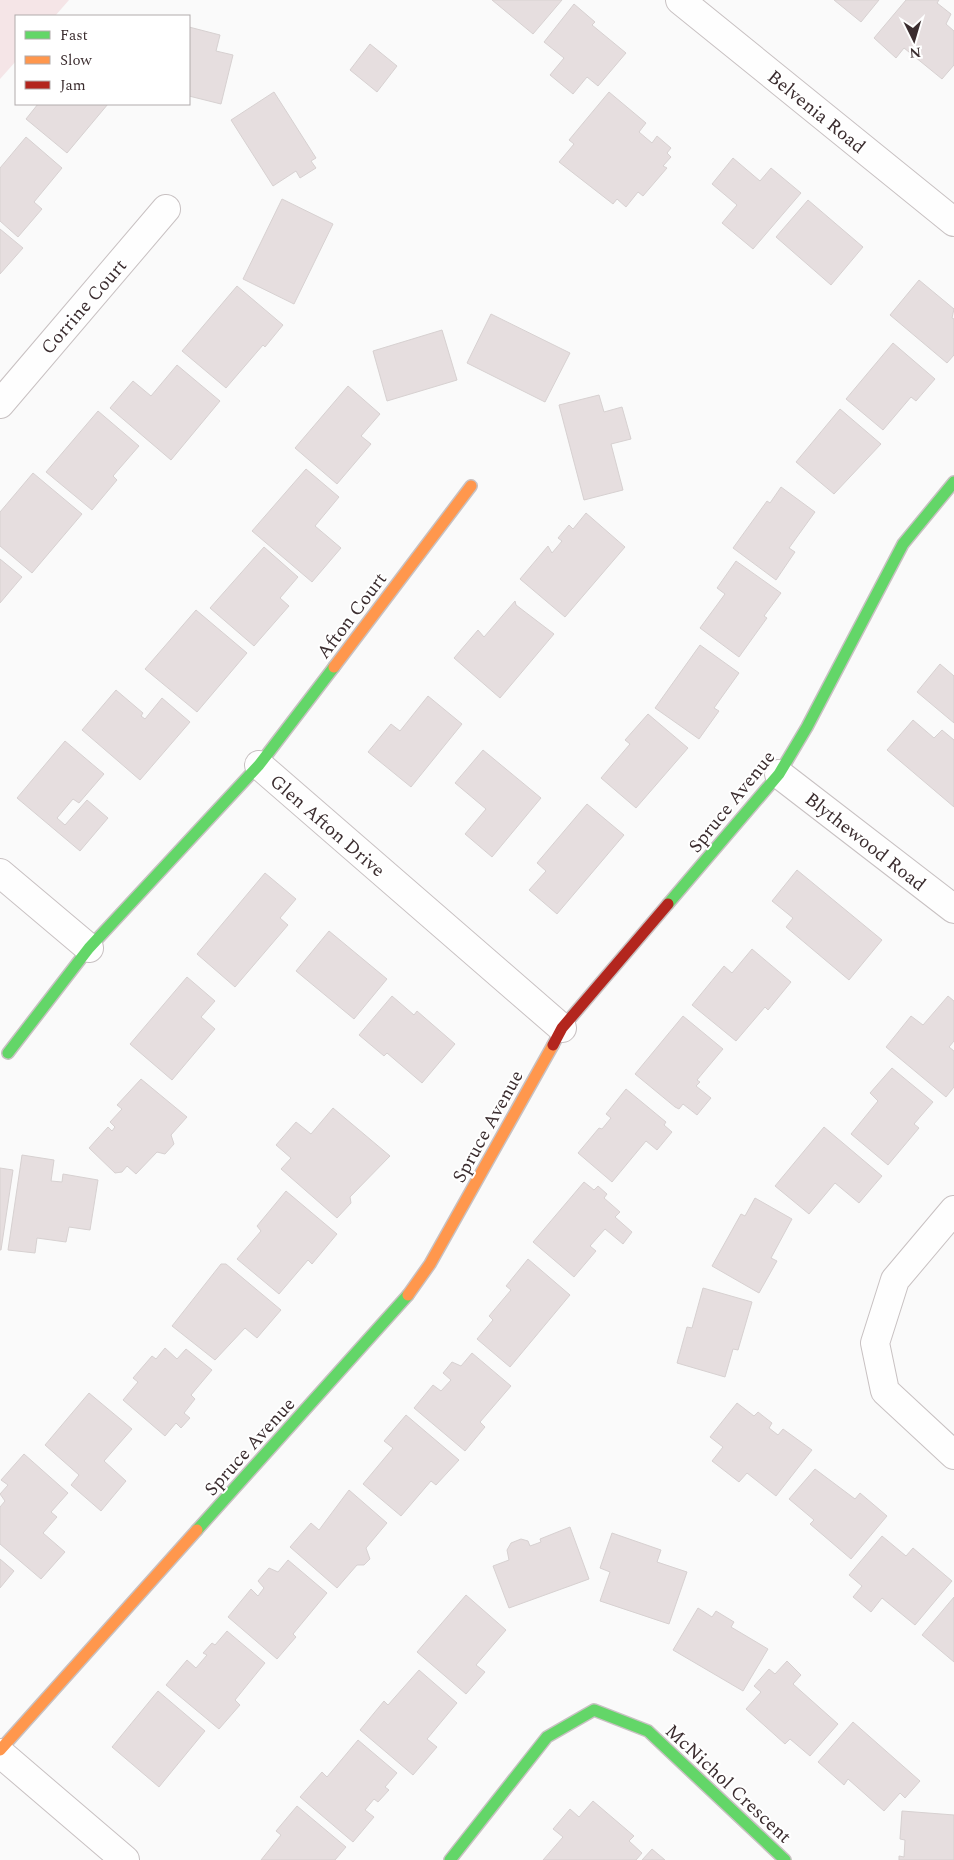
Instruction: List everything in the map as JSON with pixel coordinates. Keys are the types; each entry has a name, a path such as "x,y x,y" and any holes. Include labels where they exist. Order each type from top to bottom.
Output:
{"street":[{"name":"Belvenia Road","path":"680,0 954,222"},
{"name":"Corrine Court","path":"0,404 166,209"},
{"name":"Spruce Avenue","path":"0,1752 406,1298 430,1264 562,1028 779,774 807,727 903,544 954,482"},
{"name":"Afton Court","path":"259,765 471,486"},
{"name":"Glen Afton Drive","path":"8,1053 89,948 259,765 562,1028"},
{"name":"Blythewood Road","path":"779,774 954,909"},
{"path":"0,873 89,948"},
{"path":"954,1210 895,1280 875,1344 885,1392 954,1454"},
{"name":"McNichol Crescent","path":"450,1860 547,1736 594,1710 648,1731 785,1860"},
{"path":"0,1752 125,1860"}],"shaded area":[{"path":"0,0 69,0 56,15 15,15 15,62 0,79"}],"building":[{"path":"492,0 562,0 533,34"},
{"path":"834,0 879,0 861,22"},
{"path":"906,0 939,0 937,3 951,14 946,24 954,31 954,65 942,79 904,48 896,58 874,38"},
{"path":"574,4 595,22 592,25 626,53 598,86 587,77 573,94 550,75 564,58 544,42"},
{"path":"190,27 220,35 216,51 233,55 221,104 190,96"},
{"path":"370,44 397,66 377,92 350,70"},
{"path":"274,92 316,158 311,161 316,168 300,178 296,171 273,186 231,120"},
{"path":"609,92 646,123 639,132 652,143 657,136 671,148 667,153 671,157 663,166 667,168 643,196 638,192 626,207 617,199 613,204 559,162 574,144 569,140"},
{"path":"37,105 107,105 67,153 26,119"},
{"path":"26,137 62,168 34,202 42,209 18,237 0,221 0,168"},
{"path":"733,158 760,181 771,168 801,193 753,249 722,223 737,205 712,184"},
{"path":"282,199 333,224 294,304 243,279"},
{"path":"808,200 863,247 831,285 776,237"},
{"path":"0,229 23,248 0,274"},
{"path":"919,280 954,309 952,318 954,319 954,355 947,363 890,315"},
{"path":"237,286 283,325 226,388 182,351"},
{"path":"491,314 570,353 545,402 467,363"},
{"path":"442,330 457,380 387,401 373,351"},
{"path":"893,343 935,379 916,401 911,397 883,430 846,399"},
{"path":"177,365 220,401 171,460 110,408 133,381 151,396"},
{"path":"348,386 380,414 361,436 371,444 337,484 295,448"},
{"path":"599,395 604,412 622,407 631,439 611,444 623,490 584,500 559,405"},
{"path":"840,409 881,444 834,494 796,462"},
{"path":"98,411 139,446 113,476 117,480 92,510 46,472"},
{"path":"306,469 339,497 315,526 341,548 312,582 252,531"},
{"path":"33,473 82,514 32,573 0,546 0,512"},
{"path":"781,487 815,512 789,548 795,552 776,580 733,548 767,501 770,503"},
{"path":"586,513 625,547 565,617 520,579 548,546 552,553 562,541 558,538 569,525 573,529"},
{"path":"264,547 298,577 280,598 289,606 254,646 210,608"},
{"path":"0,559 22,577 0,603"},
{"path":"736,561 781,593 764,616 767,618 739,657 700,628 725,594 717,588"},
{"path":"515,601 516,605 554,634 500,698 454,658 478,630 484,637"},
{"path":"196,610 247,653 197,712 145,669"},
{"path":"700,645 739,673 714,708 719,711 699,739 655,708"},
{"path":"940,664 954,676 954,723 917,692"},
{"path":"116,690 143,713 141,716 145,719 162,698 190,722 140,780 82,730"},
{"path":"428,696 462,724 411,787 368,752 391,724 400,731"},
{"path":"648,714 688,748 636,808 601,778 630,744 625,740"},
{"path":"913,720 934,738 942,730 954,740 954,807 887,750"},
{"path":"65,741 104,774 79,803 73,799 57,818 65,825 87,800 108,818 80,851 17,798"},
{"path":"483,750 541,798 492,857 465,834 486,809 455,783"},
{"path":"587,804 624,835 557,914 529,890 546,871 537,863"},
{"path":"797,870 882,940 849,980 786,927 793,918 772,901"},
{"path":"265,873 296,899 280,918 288,925 235,987 197,954"},
{"path":"329,931 387,979 354,1019 296,971"},
{"path":"752,949 791,982 768,1010 765,1007 736,1041 692,1005 724,966 732,973"},
{"path":"187,977 215,1001 201,1017 215,1029 172,1080 130,1044"},
{"path":"392,996 414,1015 417,1011 455,1044 422,1083 387,1053 384,1056 359,1035"},
{"path":"948,996 954,1001 954,1041 949,1047 954,1051 954,1087 946,1097 886,1047 911,1016 923,1025"},
{"path":"683,1016 723,1049 697,1080 700,1082 696,1086 711,1098 697,1115 683,1104 679,1109 675,1107 635,1074"},
{"path":"892,1068 933,1102 914,1124 919,1128 888,1165 851,1134 878,1101 870,1093"},
{"path":"141,1079 187,1117 171,1135 174,1144 165,1154 157,1152 136,1174 127,1166 122,1172 115,1173 89,1148 108,1127 112,1131 115,1127 110,1122 122,1109 117,1105"},
{"path":"626,1089 666,1122 664,1125 672,1132 657,1150 646,1141 612,1182 578,1153 599,1128 602,1129 611,1118 606,1114"},
{"path":"333,1108 390,1156 350,1197 351,1203 337,1218 281,1169 291,1158 276,1145 296,1122 311,1134"},
{"path":"824,1127 882,1176 859,1203 835,1183 809,1214 775,1186"},
{"path":"22,1155 54,1160 51,1181 62,1182 63,1174 98,1180 90,1230 69,1227 66,1242 37,1238 35,1253 8,1250"},
{"path":"0,1168 13,1170 1,1250 0,1250"},
{"path":"584,1182 594,1190 598,1186 607,1194 604,1198 620,1212 615,1217 632,1232 623,1244 605,1229 590,1246 596,1251 574,1277 533,1242"},
{"path":"286,1191 337,1234 312,1264 308,1260 279,1294 237,1259 261,1231 257,1226"},
{"path":"755,1198 792,1219 771,1258 777,1261 759,1293 712,1266 741,1214 745,1216"},
{"path":"528,1259 570,1295 510,1367 477,1339 493,1320 489,1316 511,1290 506,1286"},
{"path":"221,1264 226,1264 281,1310 257,1338 245,1328 215,1360 172,1326"},
{"path":"703,1288 752,1302 738,1350 733,1349 725,1377 677,1363 687,1327 692,1328"},
{"path":"165,1348 177,1359 186,1349 212,1370 191,1395 195,1399 184,1413 190,1418 181,1428 176,1423 165,1436 123,1400 138,1382 133,1378 152,1356 156,1359"},
{"path":"472,1353 511,1386 480,1422 485,1427 465,1451 414,1408 433,1385 441,1391 451,1380 443,1373 452,1362 461,1366"},
{"path":"89,1393 132,1429 104,1461 126,1481 101,1511 71,1485 79,1475 45,1445"},
{"path":"737,1403 754,1416 758,1412 772,1423 769,1428 778,1435 783,1429 812,1450 776,1496 747,1473 739,1482 712,1461 723,1447 710,1437"},
{"path":"406,1415 459,1460 436,1485 431,1481 401,1516 363,1484 393,1448 384,1441"},
{"path":"24,1454 68,1493 51,1512 57,1517 43,1533 65,1552 41,1579 0,1544 0,1507 5,1501 0,1494 8,1485 1,1480"},
{"path":"815,1469 855,1499 860,1493 887,1516 851,1559 810,1524 814,1520 789,1499"},
{"path":"349,1490 387,1523 366,1548 370,1559 364,1565 357,1565 337,1588 290,1547 311,1523 319,1530"},
{"path":"570,1527 589,1579 509,1608 493,1566 509,1560 507,1550 511,1543 521,1539 528,1541 530,1546 541,1542 540,1539"},
{"path":"612,1533 661,1550 657,1562 687,1572 669,1624 600,1601 610,1572 600,1568"},
{"path":"882,1536 906,1556 913,1548 952,1581 915,1625 882,1598 871,1612 853,1597 862,1586 849,1575"},
{"path":"0,1559 14,1571 0,1588"},
{"path":"288,1560 327,1593 293,1634 296,1637 277,1659 228,1617 251,1589 258,1596 264,1588 258,1581 269,1568 278,1572"},
{"path":"466,1595 506,1630 476,1665 485,1672 466,1694 417,1652"},
{"path":"954,1597 954,1662 922,1635"},
{"path":"698,1608 712,1617 716,1611 734,1622 731,1627 768,1649 743,1691 673,1650"},
{"path":"227,1631 265,1663 235,1700 240,1705 219,1729 166,1685 187,1660 196,1668 207,1655 203,1653 212,1643 215,1645"},
{"path":"787,1661 801,1675 793,1684 838,1724 810,1756 790,1739 785,1744 746,1709 761,1692 754,1686 769,1669 775,1674"},
{"path":"419,1670 457,1703 427,1739 437,1747 413,1775 360,1730 384,1701 388,1705"},
{"path":"158,1691 205,1731 159,1787 112,1747"},
{"path":"853,1722 920,1781 905,1798 900,1793 884,1811 848,1779 844,1785 818,1762"},
{"path":"358,1740 397,1773 385,1787 389,1790 378,1802 374,1799 365,1810 374,1817 353,1842 300,1797 322,1772 327,1777"},
{"path":"593,1801 634,1836 629,1841 642,1853 636,1860 543,1860 563,1837 553,1829 570,1809 579,1817"},
{"path":"297,1806 346,1847 335,1860 261,1860 281,1835 276,1831"},
{"path":"902,1811 954,1815 954,1860 899,1860 899,1856 904,1857 905,1840 900,1839"},
{"path":"652,1849 665,1860 642,1860"}],"traffic: fast":[{"path":"668,904 779,774 807,727 903,544 954,482"},
{"path":"8,1053 89,948 259,765 334,667"},
{"path":"197,1530 408,1295"},
{"path":"450,1860 547,1737 594,1710 648,1731 785,1860"}],"traffic: slow":[{"path":"334,667 471,486"},
{"path":"408,1295 430,1264 553,1045"},
{"path":"0,1750 197,1530"}],"traffic: jam":[{"path":"553,1045 562,1028 668,904"}]}
